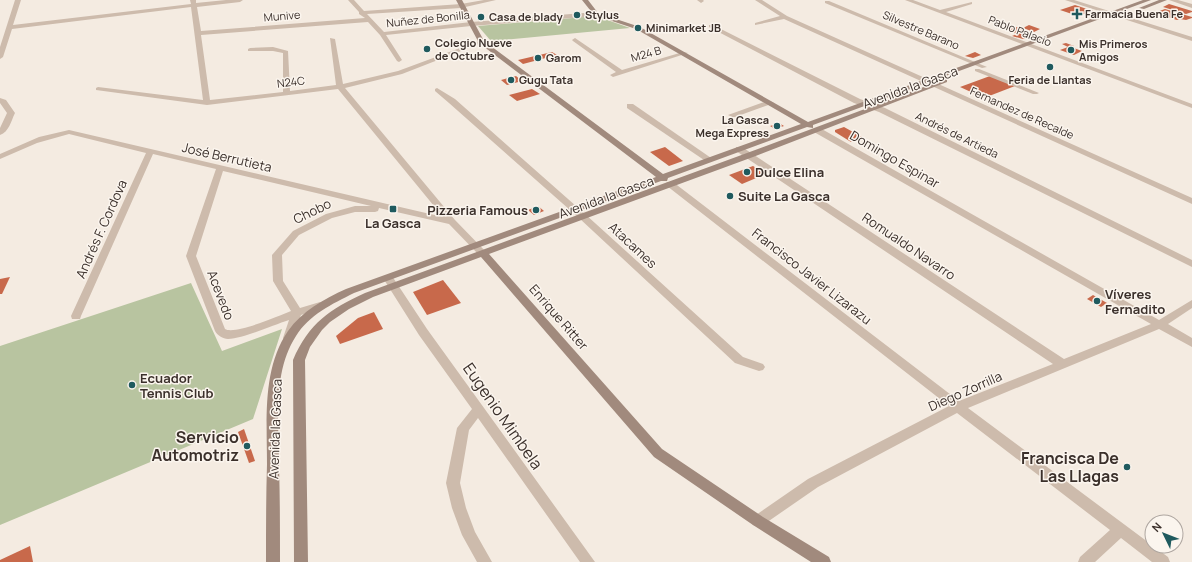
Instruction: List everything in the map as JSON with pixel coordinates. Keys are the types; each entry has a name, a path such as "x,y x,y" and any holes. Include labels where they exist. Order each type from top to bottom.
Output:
{"main road":[{"path":"585,0 596,14"},
{"name":"Avenida la Gasca","path":"479,250 573,209 750,156 874,107 935,85 979,67 1026,45 1148,0"},
{"name":"Avenida la Gasca","path":"273,562 274,388 280,361 286,344 300,324 320,305 350,291 391,282 479,250 582,216 666,181 710,160 863,103 925,81 979,67 1035,48 1164,0"},
{"name":"Francisco Javier Lizarazu","path":"460,3 481,42 666,181"},
{"name":"Domingo Espinar","path":"596,14 638,28 685,53 817,130"},
{"path":"1072,28 1080,31"},
{"name":"Enrique Ritter","path":"479,250 658,454 758,521 824,562"},
{"name":"Avenida la Gasca","path":"301,562 299,360 302,350 313,333 332,313 369,295 391,282"}],"street":[{"path":"0,57 18,0"},
{"path":"10,27 193,3 240,0"},
{"path":"351,0 367,20 382,34 399,60"},
{"path":"361,13 493,0"},
{"name":"Fernandez de Recalde","path":"758,0 785,17 1192,201"},
{"name":"Pablo Palacio","path":"908,0 1192,106"},
{"path":"1068,0 1192,39"},
{"path":"1172,0 1192,6"},
{"name":"Silvestre Barano","path":"827,2 979,67 1035,93"},
{"path":"193,3 207,103"},
{"path":"940,12 970,3"},
{"name":"Nuñez de Bonilla","path":"382,34 471,24 596,14"},
{"path":"758,24 785,17"},
{"name":"Munive","path":"198,33 367,20"},
{"name":"Andrés de Artieda","path":"711,26 863,103 874,107 1192,264"},
{"path":"332,39 340,87"},
{"path":"575,40 620,72"},
{"name":"N24C","path":"98,89 207,103 287,94 340,87 400,73 481,42"},
{"path":"250,50 273,49 286,52 287,94"},
{"name":"M24 B","path":"613,75 685,53"},
{"name":"Enrique Ritter","path":"340,87 452,222 479,250"},
{"name":"Atacames","path":"437,90 452,101 582,216 739,360 758,367"},
{"path":"0,100 11,113 5,127 0,133"},
{"path":"732,115 770,103"},
{"path":"630,106 710,160"},
{"name":"Domingo Espinar","path":"817,130 1192,343"},
{"name":"José Berrutieta","path":"0,157 33,140 52,134 69,132 392,210 452,222"},
{"name":"Romualdo Navarro","path":"739,149 1064,365"},
{"name":"Andrés F. Cordova","path":"76,316 150,152"},
{"name":"Acevedo","path":"220,169 191,256 220,331 227,335 239,333 320,305"},
{"name":"Francisco Javier Lizarazu","path":"666,181 958,407 1163,562"},
{"name":"Chobo","path":"297,312 278,281 277,254 296,234 329,216 354,209 392,210"},
{"name":"Eugenio Mimbela","path":"391,282 423,332 588,562"},
{"name":"Diego Zorrilla","path":"758,521 814,483 958,407 1160,325 1192,303"},
{"path":"286,344 297,312"},
{"path":"479,410 463,428 457,455 454,483 459,508 469,535 485,562"},
{"path":"1086,562 1120,530"}],"green space":[{"path":"596,16 630,28 491,41 478,26"},
{"name":"Ecuador Tennis Club","path":"191,283 222,351 282,329 253,419 0,525 0,346"}],"building":[{"path":"1169,4 1192,12 1186,14 1163,7"},
{"path":"1075,5 1093,11 1078,16 1060,10"},
{"path":"1165,9 1192,18 1177,20 1154,13"},
{"path":"1029,25 1040,29 1034,32 1023,28"},
{"path":"1017,27 1031,33 1022,36 1027,38 1023,39 1012,36 1017,34 1007,30"},
{"name":"Mis Primeros Amigos","path":"1066,43 1074,46 1071,47 1082,51 1074,55 1060,50 1068,47 1062,44"},
{"name":"Garom","path":"552,52 557,55 523,64 518,60"},
{"path":"975,52 981,55 973,58 965,56"},
{"name":"Gugu Tata","path":"516,76 522,81 507,85 501,80"},
{"path":"990,76 1015,86 984,98 960,87"},
{"path":"532,89 540,94 517,101 509,95"},
{"name":"La Gasca Mega Express","path":"779,123 784,126 775,129 770,126"},
{"path":"844,127 862,137 851,142 835,132 835,130"},
{"path":"665,147 683,161 669,166 650,152"},
{"path":"753,166 766,174 742,184 729,175"},
{"name":"Pizzeria Famous","path":"538,206 544,211 534,215 528,210"},
{"path":"10,277 2,294 0,294 0,279"},
{"path":"443,280 461,303 427,315 413,292"},
{"name":"Víveres Fernadito","path":"1093,295 1107,303 1101,307 1087,299"},
{"path":"374,312 383,329 340,344 336,336 358,318"},
{"name":"Servicio Automotriz","path":"244,429 255,461 249,463 238,432"},
{"path":"30,546 33,562 0,562 0,560"}],"place":[{"name":"Farmacia Buena Fe","path":"1077,14"},
{"name":"Stylus","path":"577,15"},
{"name":"Casa de blady","path":"481,17"},
{"name":"Minimarket JB","path":"638,28"},
{"name":"Colegio Nueve de Octubre","path":"427,49"},
{"name":"Mis Primeros Amigos","path":"1071,50"},
{"name":"Garom","path":"538,58"},
{"name":"Feria de Llantas","path":"1050,67"},
{"name":"Gugu Tata","path":"511,80"},
{"name":"La Gasca Mega Express","path":"777,126"},
{"name":"Dulce Elina","path":"747,172"},
{"name":"Suite La Gasca","path":"730,196"},
{"name":"La Gasca","path":"393,209"},
{"name":"Pizzeria Famous","path":"536,210"},
{"name":"Víveres Fernadito","path":"1097,301"},
{"name":"Ecuador Tennis Club","path":"132,385"},
{"name":"Servicio Automotriz","path":"247,446"},
{"name":"Francisca De Las Llagas","path":"1127,467"}]}
